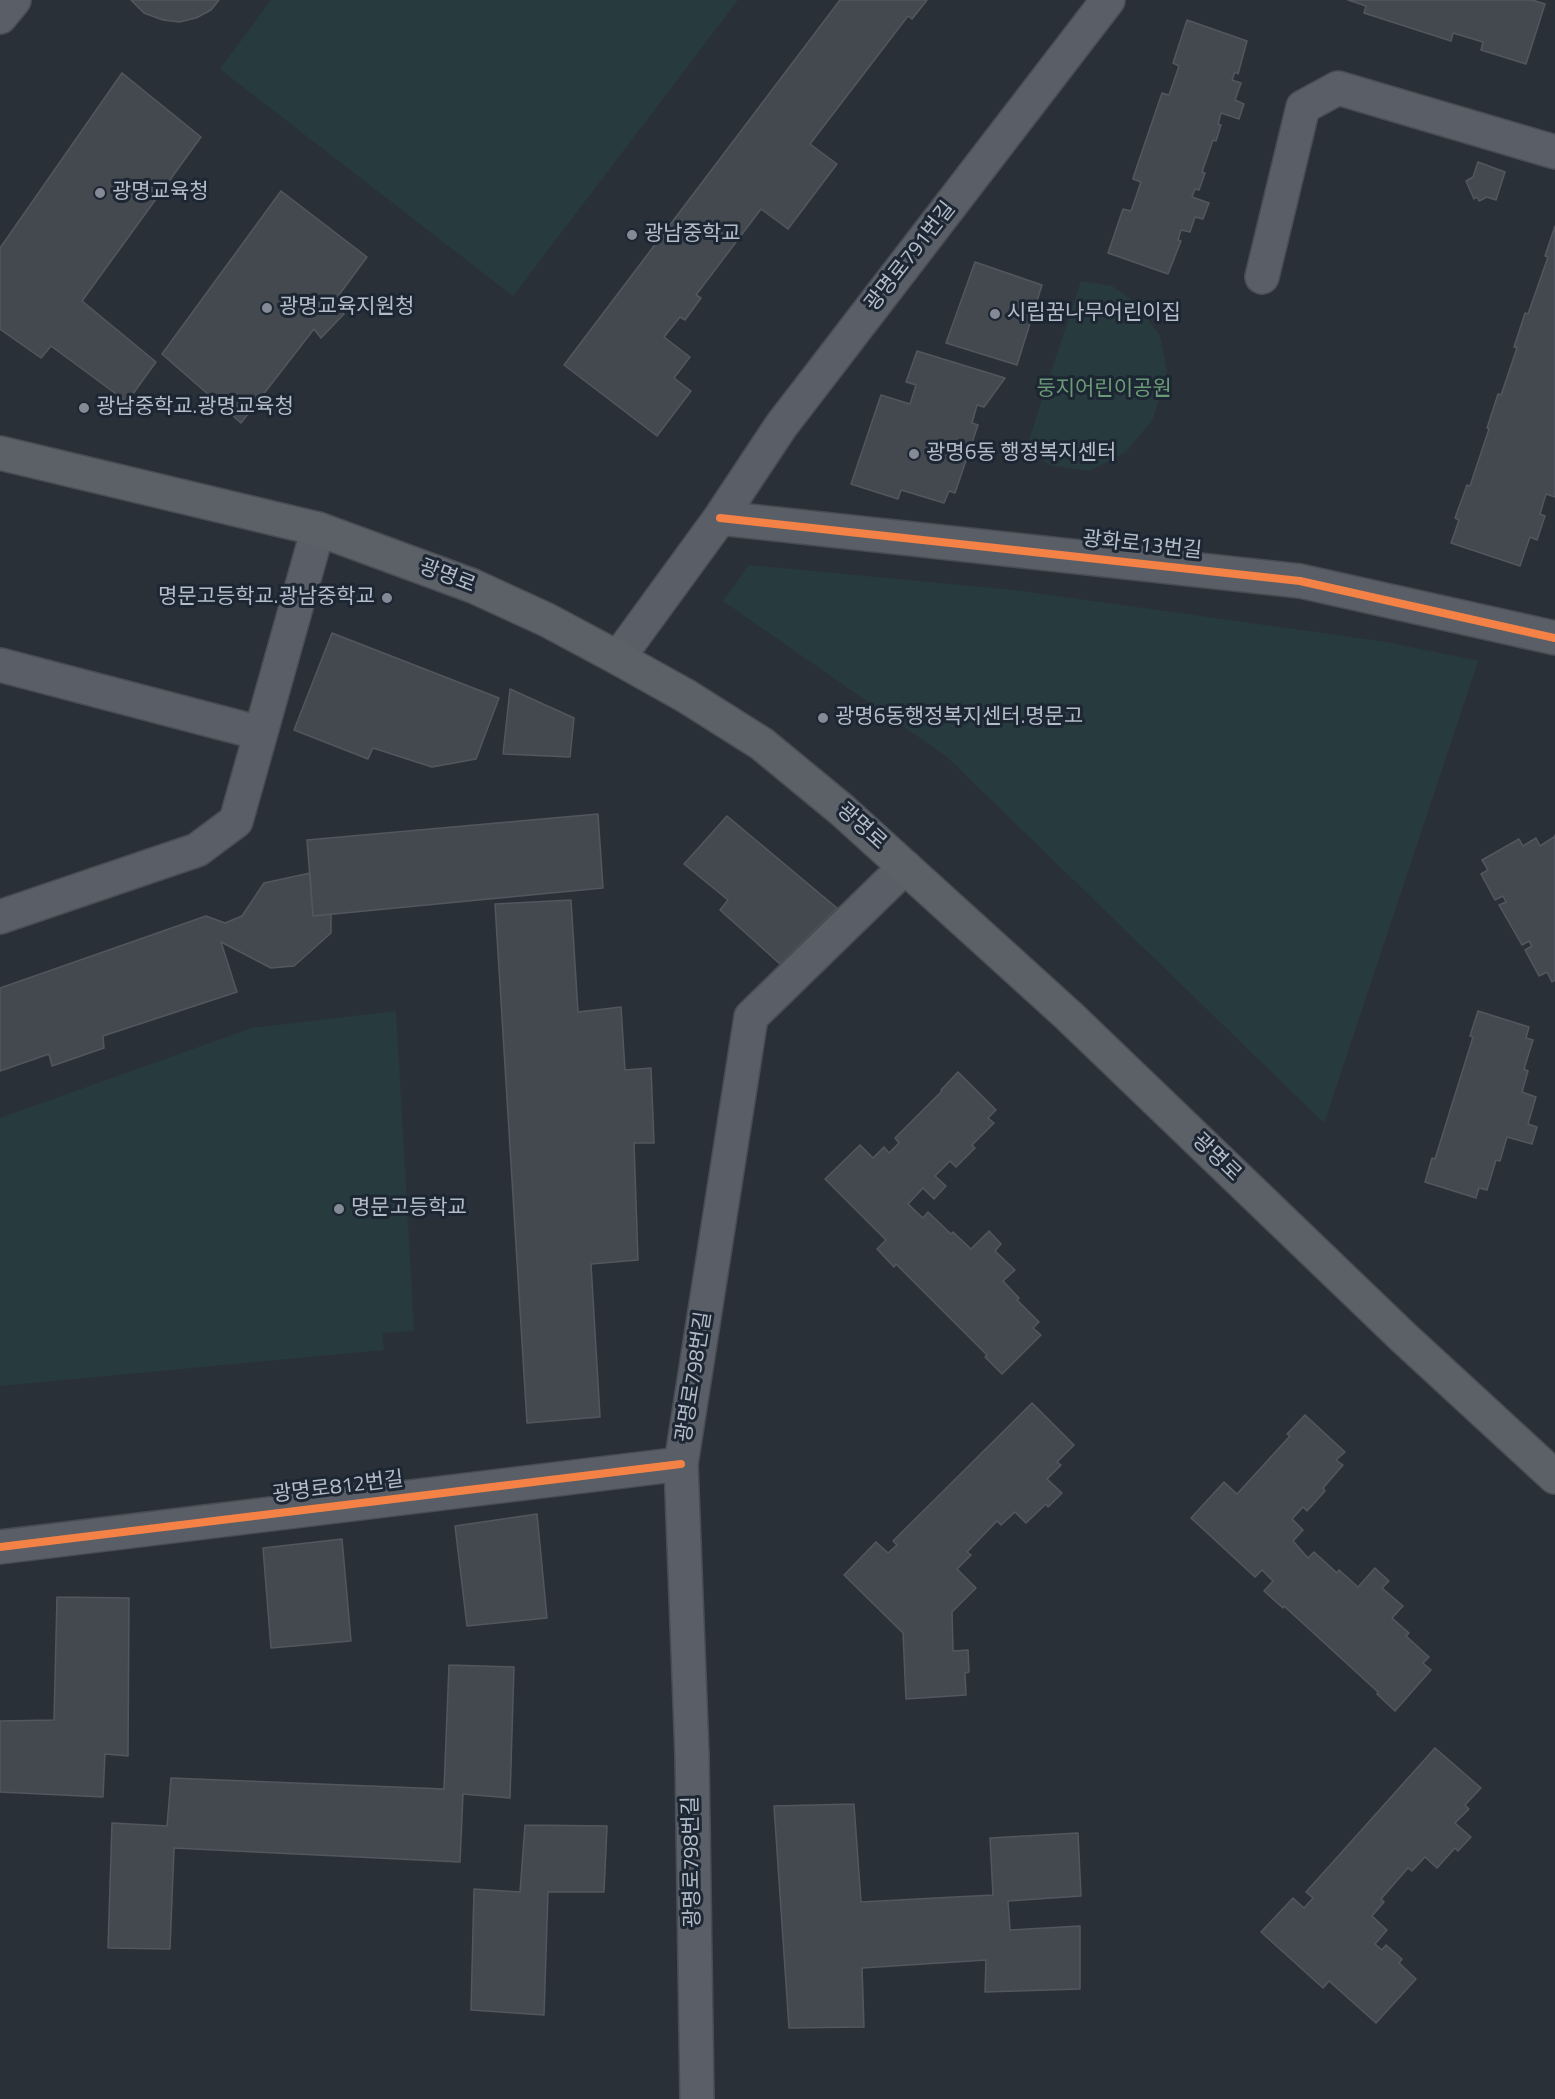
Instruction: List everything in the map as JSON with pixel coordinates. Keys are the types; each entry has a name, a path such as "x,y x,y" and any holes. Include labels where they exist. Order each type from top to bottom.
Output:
{"main road":[{"name":"광명로","path":"0,453 318,528 473,586 547,620 618,658 686,696 762,744 842,810 1069,1016 1395,1329 1555,1477"}],"street":[{"path":"0,17 14,0"},
{"name":"광명로791번길","path":"618,658 720,518 781,426 1108,0"},
{"path":"1262,277 1303,107 1338,88 1555,152"},
{"name":"광화로13번길","path":"720,518 1300,581 1555,638"},
{"path":"0,917 197,850 236,821 318,528"},
{"path":"0,664 260,733"},
{"name":"광명로798번길","path":"697,2099 692,1755 681,1464 751,1017 905,867"},
{"name":"광명로812번길","path":"0,1547 681,1464"}],"green space":[{"path":"271,0 738,0 513,296 220,69"},
{"name":"둥지어린이공원","path":"1081,281 1112,286 1136,303 1160,336 1167,371 1153,419 1126,452 1089,471 1050,465 1026,449"},
{"path":"749,565 1014,590 1387,642 1478,661 1324,1123 946,756 723,601"},
{"path":"396,1011 414,1331 382,1333 384,1350 0,1386 0,1118 252,1028"}],"building":[{"path":"131,0 219,0 211,10 196,18 179,22 163,20 144,13"},
{"path":"840,0 927,0 912,19 908,16 810,144 837,164 788,229 761,209 696,295 701,298 685,320 680,317 664,337 690,357 674,378 691,391 657,436 564,365"},
{"path":"1348,0 1532,0 1545,4 1526,64 1481,50 1483,42 1453,33 1451,41 1364,13 1366,6"},
{"path":"1187,20 1247,41 1238,74 1235,72 1232,80 1241,83 1235,100 1244,104 1239,119 1221,113 1218,124 1221,125 1216,141 1213,140 1202,172 1205,173 1199,190 1195,189 1192,197 1209,203 1203,219 1195,217 1190,232 1181,230 1178,240 1181,241 1168,274 1108,253 1123,209 1131,211 1141,182 1133,179 1134,175 1162,93 1169,95 1179,66 1173,63"},
{"name":"광명교육청","path":"122,73 201,137 82,301 156,362 127,402 51,346 41,358 0,329 0,248"},
{"path":"1478,162 1505,172 1496,200 1487,197 1479,201 1477,197 1474,199 1466,181 1473,177"},
{"name":"광명교육지원청","path":"281,191 367,257 333,303 344,314 321,338 314,329 241,423 162,354"},
{"path":"1555,226 1555,497 1546,494 1540,514 1545,516 1537,540 1530,537 1520,566 1451,543 1459,520 1455,518 1467,485 1470,486 1498,394 1501,395 1517,348 1514,347 1525,313 1528,314 1548,257 1545,256"},
{"name":"시립꿈나무어린이집","path":"975,262 1042,285 1017,365 946,343"},
{"name":"광명6동 행정복지센터","path":"917,351 1005,378 984,407 977,405 972,423 978,425 955,493 949,491 944,503 901,490 898,499 851,484 881,395 910,404 916,385 906,382"},
{"path":"332,633 499,698 476,759 432,767 373,748 368,759 294,730"},
{"path":"510,689 574,718 570,757 503,754"},
{"path":"598,814 603,888 313,916 307,840"},
{"path":"727,816 837,908 780,964 720,910 728,900 684,864"},
{"path":"1555,835 1555,980 1552,982 1547,972 1539,976 1525,950 1532,946 1529,941 1522,945 1499,905 1506,902 1503,896 1495,900 1481,874 1488,870 1482,860 1519,839 1523,846 1536,838 1540,846"},
{"path":"310,873 313,916 331,914 331,933 294,966 271,968 221,942 237,992 103,1036 104,1048 52,1066 49,1054 0,1071 0,988 206,916 225,923 242,916 264,883"},
{"path":"571,900 578,1012 621,1007 625,1070 651,1068 654,1143 634,1143 638,1260 591,1264 600,1417 527,1423 495,904"},
{"path":"1478,1011 1529,1027 1526,1038 1533,1040 1524,1069 1528,1071 1522,1092 1536,1097 1528,1124 1537,1127 1532,1144 1507,1137 1500,1161 1496,1160 1487,1190 1479,1188 1476,1198 1425,1182 1432,1158 1435,1159 1473,1037 1470,1036"},
{"path":"958,1072 996,1110 988,1118 994,1123 972,1145 975,1148 956,1167 950,1161 935,1176 946,1186 934,1199 923,1188 908,1204 923,1218 928,1212 971,1249 989,1231 1001,1244 995,1251 1015,1270 1003,1281 1019,1298 1017,1300 1039,1322 1033,1328 1041,1335 1002,1374 985,1357 987,1355 896,1264 894,1267 877,1249 886,1240 825,1179 860,1145 873,1158 884,1147 889,1153 899,1143 895,1138"},
{"path":"1032,1403 1074,1445 1057,1462 1061,1465 1047,1479 1062,1493 1026,1523 1015,1512 1001,1525 997,1521 967,1552 971,1555 957,1569 976,1588 952,1612 953,1651 968,1650 969,1672 965,1673 966,1695 906,1699 903,1633 844,1575 876,1542 888,1553 897,1545 893,1541"},
{"path":"1305,1415 1345,1452 1336,1460 1343,1465 1323,1488 1325,1491 1307,1511 1303,1507 1292,1519 1303,1530 1293,1541 1308,1558 1314,1552 1337,1573 1339,1570 1358,1587 1375,1568 1389,1581 1382,1588 1403,1606 1392,1618 1409,1633 1406,1636 1429,1657 1423,1663 1431,1670 1395,1711 1377,1694 1378,1692 1284,1606 1283,1608 1264,1591 1273,1581 1262,1570 1255,1577 1191,1518 1224,1482 1237,1494 1290,1436 1287,1434"},
{"path":"537,1514 547,1618 467,1626 455,1526"},
{"path":"342,1539 351,1641 271,1648 263,1548"},
{"path":"57,1597 129,1598 128,1756 105,1754 103,1797 0,1792 0,1721 54,1720"},
{"path":"449,1665 514,1667 510,1798 463,1794 460,1862 174,1848 170,1949 108,1948 112,1823 167,1826 171,1778 444,1789"},
{"path":"1435,1748 1481,1788 1465,1805 1469,1809 1455,1823 1471,1837 1458,1851 1455,1848 1437,1868 1425,1857 1412,1871 1408,1868 1381,1899 1384,1902 1372,1916 1387,1930 1375,1944 1382,1950 1386,1945 1402,1959 1399,1963 1416,1979 1376,2023 1329,1981 1323,1988 1261,1932 1293,1898 1304,1908 1313,1898 1306,1892"},
{"path":"854,1804 861,1902 993,1895 990,1838 1078,1833 1081,1896 1008,1901 1010,1930 1080,1926 1080,1989 985,1992 986,1960 862,1968 864,2027 789,2028 774,1806"},
{"path":"525,1825 607,1826 604,1892 548,1892 544,2015 471,2010 474,1889 520,1892"}],"cycle path":[{"path":"720,518 1300,581 1555,638"},
{"path":"0,1547 681,1464"}],"place":[{"name":"광명교육청","path":"100,193"},
{"name":"광남중학교","path":"632,235"},
{"name":"광명교육지원청","path":"267,308"},
{"name":"시립꿈나무어린이집","path":"995,314"},
{"name":"광남중학교.광명교육청","path":"84,408"},
{"name":"광명6동 행정복지센터","path":"914,454"},
{"name":"명문고등학교.광남중학교","path":"387,598"},
{"name":"광명6동행정복지센터.명문고","path":"823,718"},
{"name":"명문고등학교","path":"339,1209"}]}
